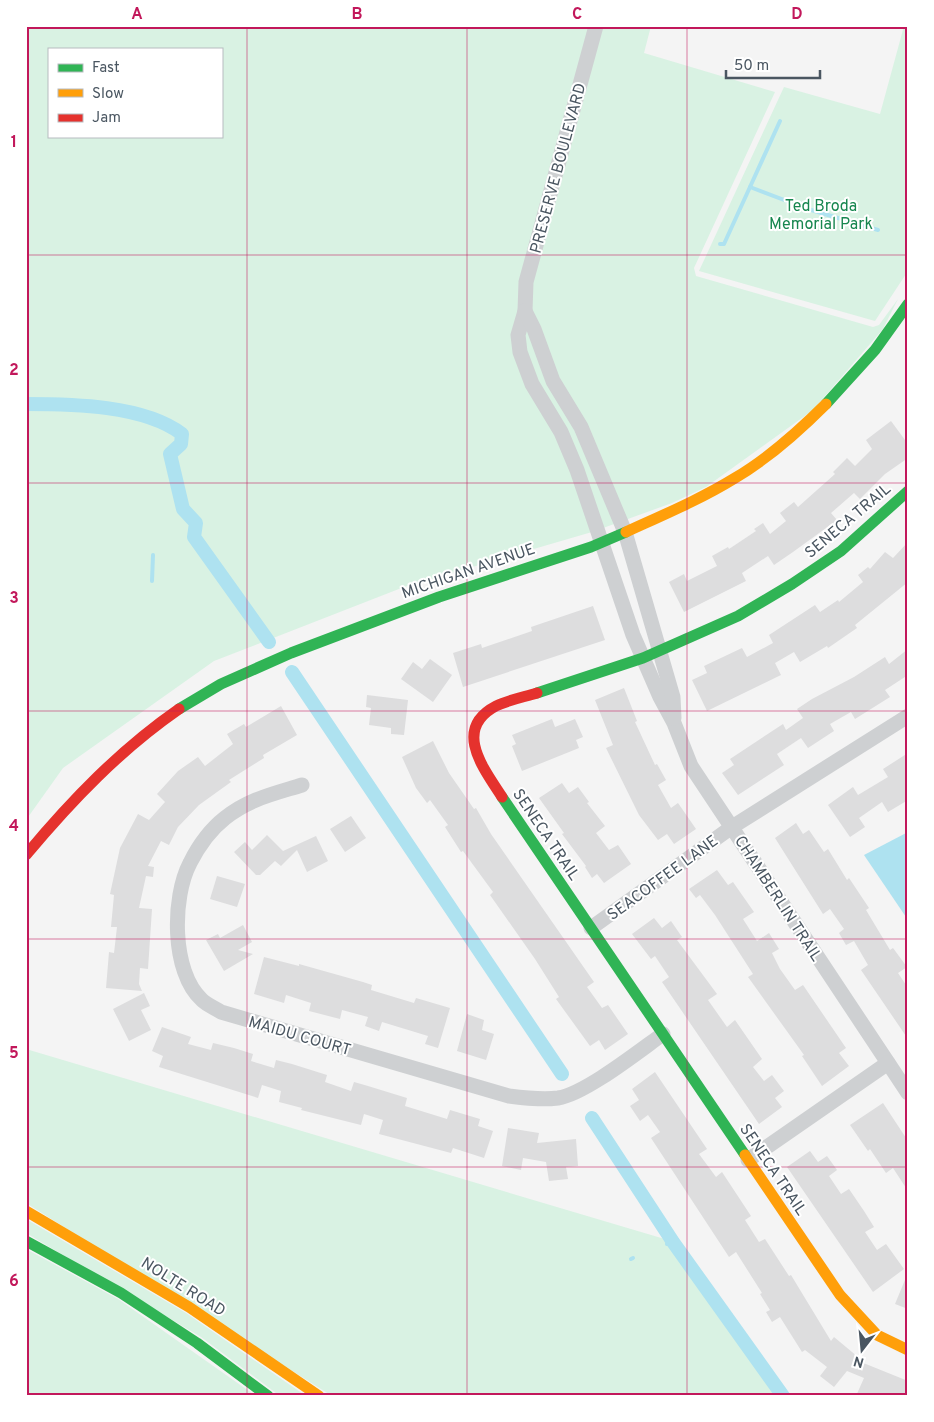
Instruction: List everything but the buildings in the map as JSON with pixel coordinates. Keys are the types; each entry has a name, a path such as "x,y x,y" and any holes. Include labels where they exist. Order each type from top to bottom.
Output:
{"street":[{"name":"PRESERVE BOULEVARD","path":"596,26 526,282 525,311 518,335 520,352 532,384 560,432 574,462 643,658 674,723"},
{"name":"MICHIGAN AVENUE","path":"26,855 63,810 120,752 157,724 207,692 244,672 425,600 601,543 713,492 753,467 792,437 853,378 884,340 908,304"},
{"name":"PRESERVE BOULEVARD","path":"525,311 534,329 553,381 581,427 625,532 673,697 674,723"},
{"name":"SENECA TRAIL","path":"908,491 841,551 792,584 738,616 660,652 496,706 478,718 473,730 474,745 480,764 840,1295 876,1335 908,1350"},
{"name":"CHAMBERLIN TRAIL","path":"908,716 732,827 908,1093"},
{"path":"674,723 692,766 732,827"},
{"name":"MAIDU COURT","path":"302,785 250,800 224,819 206,838 189,863 181,888 177,940 182,968 190,986 202,1000 221,1012 508,1096 535,1099 560,1098 577,1092 663,1034"},
{"name":"SEACOFFEE LANE","path":"591,928 732,827"},
{"path":"748,1160 888,1063"},
{"name":"NOLTE ROAD","path":"26,1211 189,1307 319,1396"},
{"path":"26,1241 122,1293 197,1343 268,1396"}],"green space":[{"path":"26,26 651,26 644,53 775,92 694,268 696,276 873,327 879,325 898,299 883,329 813,410 706,487 672,503 592,532 404,587 214,661 63,768 26,820"},
{"name":"Ted Broda Memorial Park","path":"904,26 908,26 908,271 875,321 699,271 784,87 880,114"},
{"path":"26,1049 668,1240 783,1396 332,1396 26,1203"},
{"path":"26,1219 186,1313 306,1396 280,1396 201,1337 26,1233"},
{"path":"26,1249 118,1299 256,1396 26,1396"}],"water":[{"path":"908,832 908,920 864,855"}],"waterway":[{"path":"750,187 780,121"},
{"path":"720,244 724,244 750,187 808,209 878,230"},
{"path":"26,404 86,406 128,412 166,424 182,434 181,444 170,454 183,509 196,523 194,537 269,642"},
{"path":"152,581 153,555"},
{"path":"292,672 562,1074"},
{"path":"414,862 418,861"},
{"path":"592,1118 673,1242 783,1396"},
{"path":"667,1244 673,1242"}],"traffic: fast":[{"path":"826,404 875,350 908,304"},
{"path":"537,693 643,658 738,616 792,584 841,551 908,491"},
{"path":"179,709 221,684 291,653 439,597 591,547 626,532"},
{"path":"502,797 745,1155"},
{"path":"26,1241 121,1293 197,1343 268,1396"}],"traffic: slow":[{"path":"626,532 695,500 748,470 783,444 826,404"},
{"path":"745,1155 840,1295 877,1335 908,1350"},
{"path":"26,1211 189,1307 319,1396"}],"traffic: jam":[{"path":"502,797 487,774 476,750 474,738 476,726 483,715 496,706 537,693"},
{"path":"26,855 79,795 137,741 179,709"}]}
